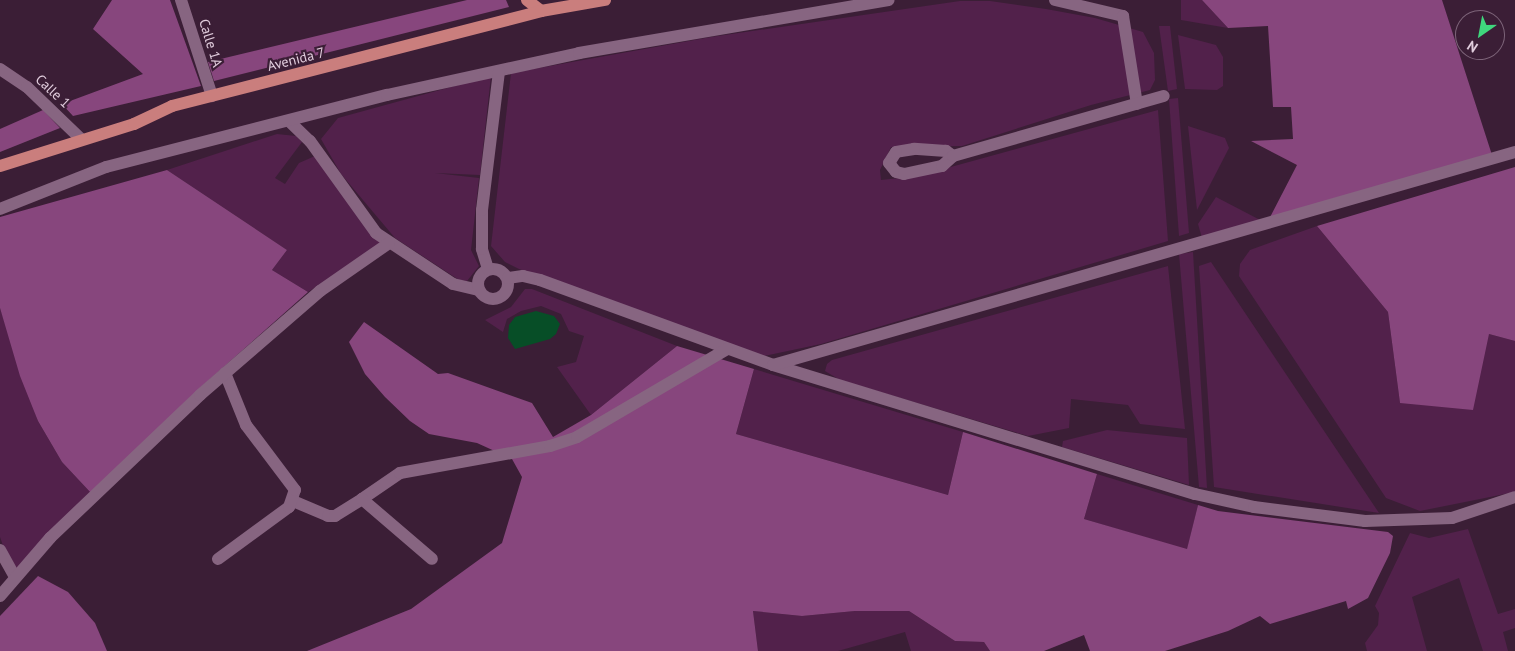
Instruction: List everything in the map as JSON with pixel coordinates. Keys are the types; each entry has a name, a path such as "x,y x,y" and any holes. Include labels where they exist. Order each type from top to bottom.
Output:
{"main road":[{"path":"526,0 540,12"},
{"name":"Avenida 7","path":"0,166 134,124 172,106 540,12 605,0"}],"street":[{"name":"Calle 1A","path":"181,0 212,96"},
{"path":"0,209 106,167 290,122 387,95 677,34 888,0"},
{"path":"1055,0 1123,16 1137,104"},
{"name":"Calle 1","path":"0,68 27,87 82,140"},
{"path":"488,269 482,248 482,210 499,71"},
{"path":"953,156 1164,96"},
{"path":"290,122 310,141 376,233 389,244 453,284 479,290"},
{"path":"773,365 1231,235 1427,175 1515,152"},
{"path":"0,596 15,577 102,487 225,373 320,291 389,244"},
{"path":"488,269 502,271 508,278 506,292 499,298 485,297 479,290 478,280 488,269"},
{"path":"508,278 523,276 540,280 773,365 1195,494 1254,507 1365,521 1406,521 1452,518 1515,498"},
{"path":"293,500 328,516 335,516 400,473 550,446 577,437 727,349"},
{"path":"218,559 274,519 293,500 295,490 246,425 225,373"},
{"path":"362,499 432,559"},
{"path":"0,550 15,577"}],"shaded area":[{"path":"112,0 170,0 201,86 73,116 62,104 143,74 93,29"},
{"path":"467,0 506,0 509,7 214,81 208,62"},
{"path":"1181,0 1202,0 1228,28 1181,20"},
{"path":"1202,0 1442,0 1455,40 1455,60 1461,60 1492,155 1268,221 1297,165 1251,141 1293,139 1291,107 1273,107 1268,26 1228,28"},
{"path":"960,1 990,1 1046,9 1095,18 1143,32 1154,53 1155,80 1150,90 1091,105 962,146 891,147 880,170 881,180 918,176 1158,110 1168,241 821,344 764,356 519,269 505,262 491,246 511,73 711,37"},
{"path":"1159,26 1170,26 1177,89 1168,91"},
{"path":"1178,35 1216,45 1223,57 1223,86 1217,90 1185,89"},
{"path":"491,76 480,175 435,173 479,178 471,250 479,266 467,281 459,280 395,238 341,174 321,139 338,118"},
{"path":"1178,98 1189,233 1179,236 1169,99"},
{"path":"43,110 60,128 0,152 0,129"},
{"path":"1188,126 1225,138 1229,148 1197,210"},
{"path":"277,134 296,136 302,142 275,178 285,184 299,163 315,156 382,244 308,292 272,270 287,250 167,170"},
{"path":"1515,167 1515,341 1489,334 1473,410 1400,403 1388,312 1317,226"},
{"path":"167,170 287,250 272,270 308,292 201,387 91,493 62,462 38,421 20,376 0,308 0,217"},
{"path":"1216,197 1264,222 1202,238 1198,224"},
{"path":"1317,226 1388,312 1400,403 1489,334 1515,341 1515,492 1420,511 1386,498 1239,276 1240,264 1250,250"},
{"path":"1193,252 1207,488 1199,487 1179,254"},
{"path":"1211,262 1379,513 1214,487 1199,266"},
{"path":"1168,266 1185,429 1140,424 1128,405 1071,399 1069,428 1028,436 840,380 825,371 827,364 832,360"},
{"path":"525,289 532,289 677,346 591,415 557,367 576,362 584,336 569,331 561,314 541,306 521,311 507,319 503,332 485,320 511,307"},
{"path":"0,308 38,421 62,462 91,493 16,569 7,557 0,537"},
{"path":"536,311 554,316 560,324 556,334 550,339 515,349 508,338 509,325 515,317"},
{"path":"364,322 438,374 448,373 532,403 553,437 591,415 677,346 754,369 736,434 948,495 963,432 1097,474 1084,519 1187,549 1198,505 1218,511 1388,532 1393,536 1390,553 1368,598 1348,609 1346,601 1270,624 1260,616 1228,631 1165,651 1090,651 1084,635 1044,651 990,651 984,642 955,641 909,611 855,611 802,616 753,611 758,651 307,651 411,609 502,543 522,477 512,459 477,443 429,434 410,421 385,397 365,374 349,342"},
{"path":"754,369 963,432 948,495 736,434"},
{"path":"1107,430 1187,438 1189,485 1062,447 1063,441"},
{"path":"1097,474 1198,505 1187,550 1084,519"},
{"path":"1468,529 1498,614 1515,609 1515,628 1503,632 1508,651 1483,651 1459,578 1412,597 1427,651 1367,651 1365,643 1378,625 1379,613 1375,606 1410,533 1429,538"},
{"path":"38,576 68,592 95,623 107,651 0,651 0,616"},
{"path":"753,611 802,616 855,611 909,611 955,641 984,642 990,651 911,651 905,632 838,651 758,651"}]}
